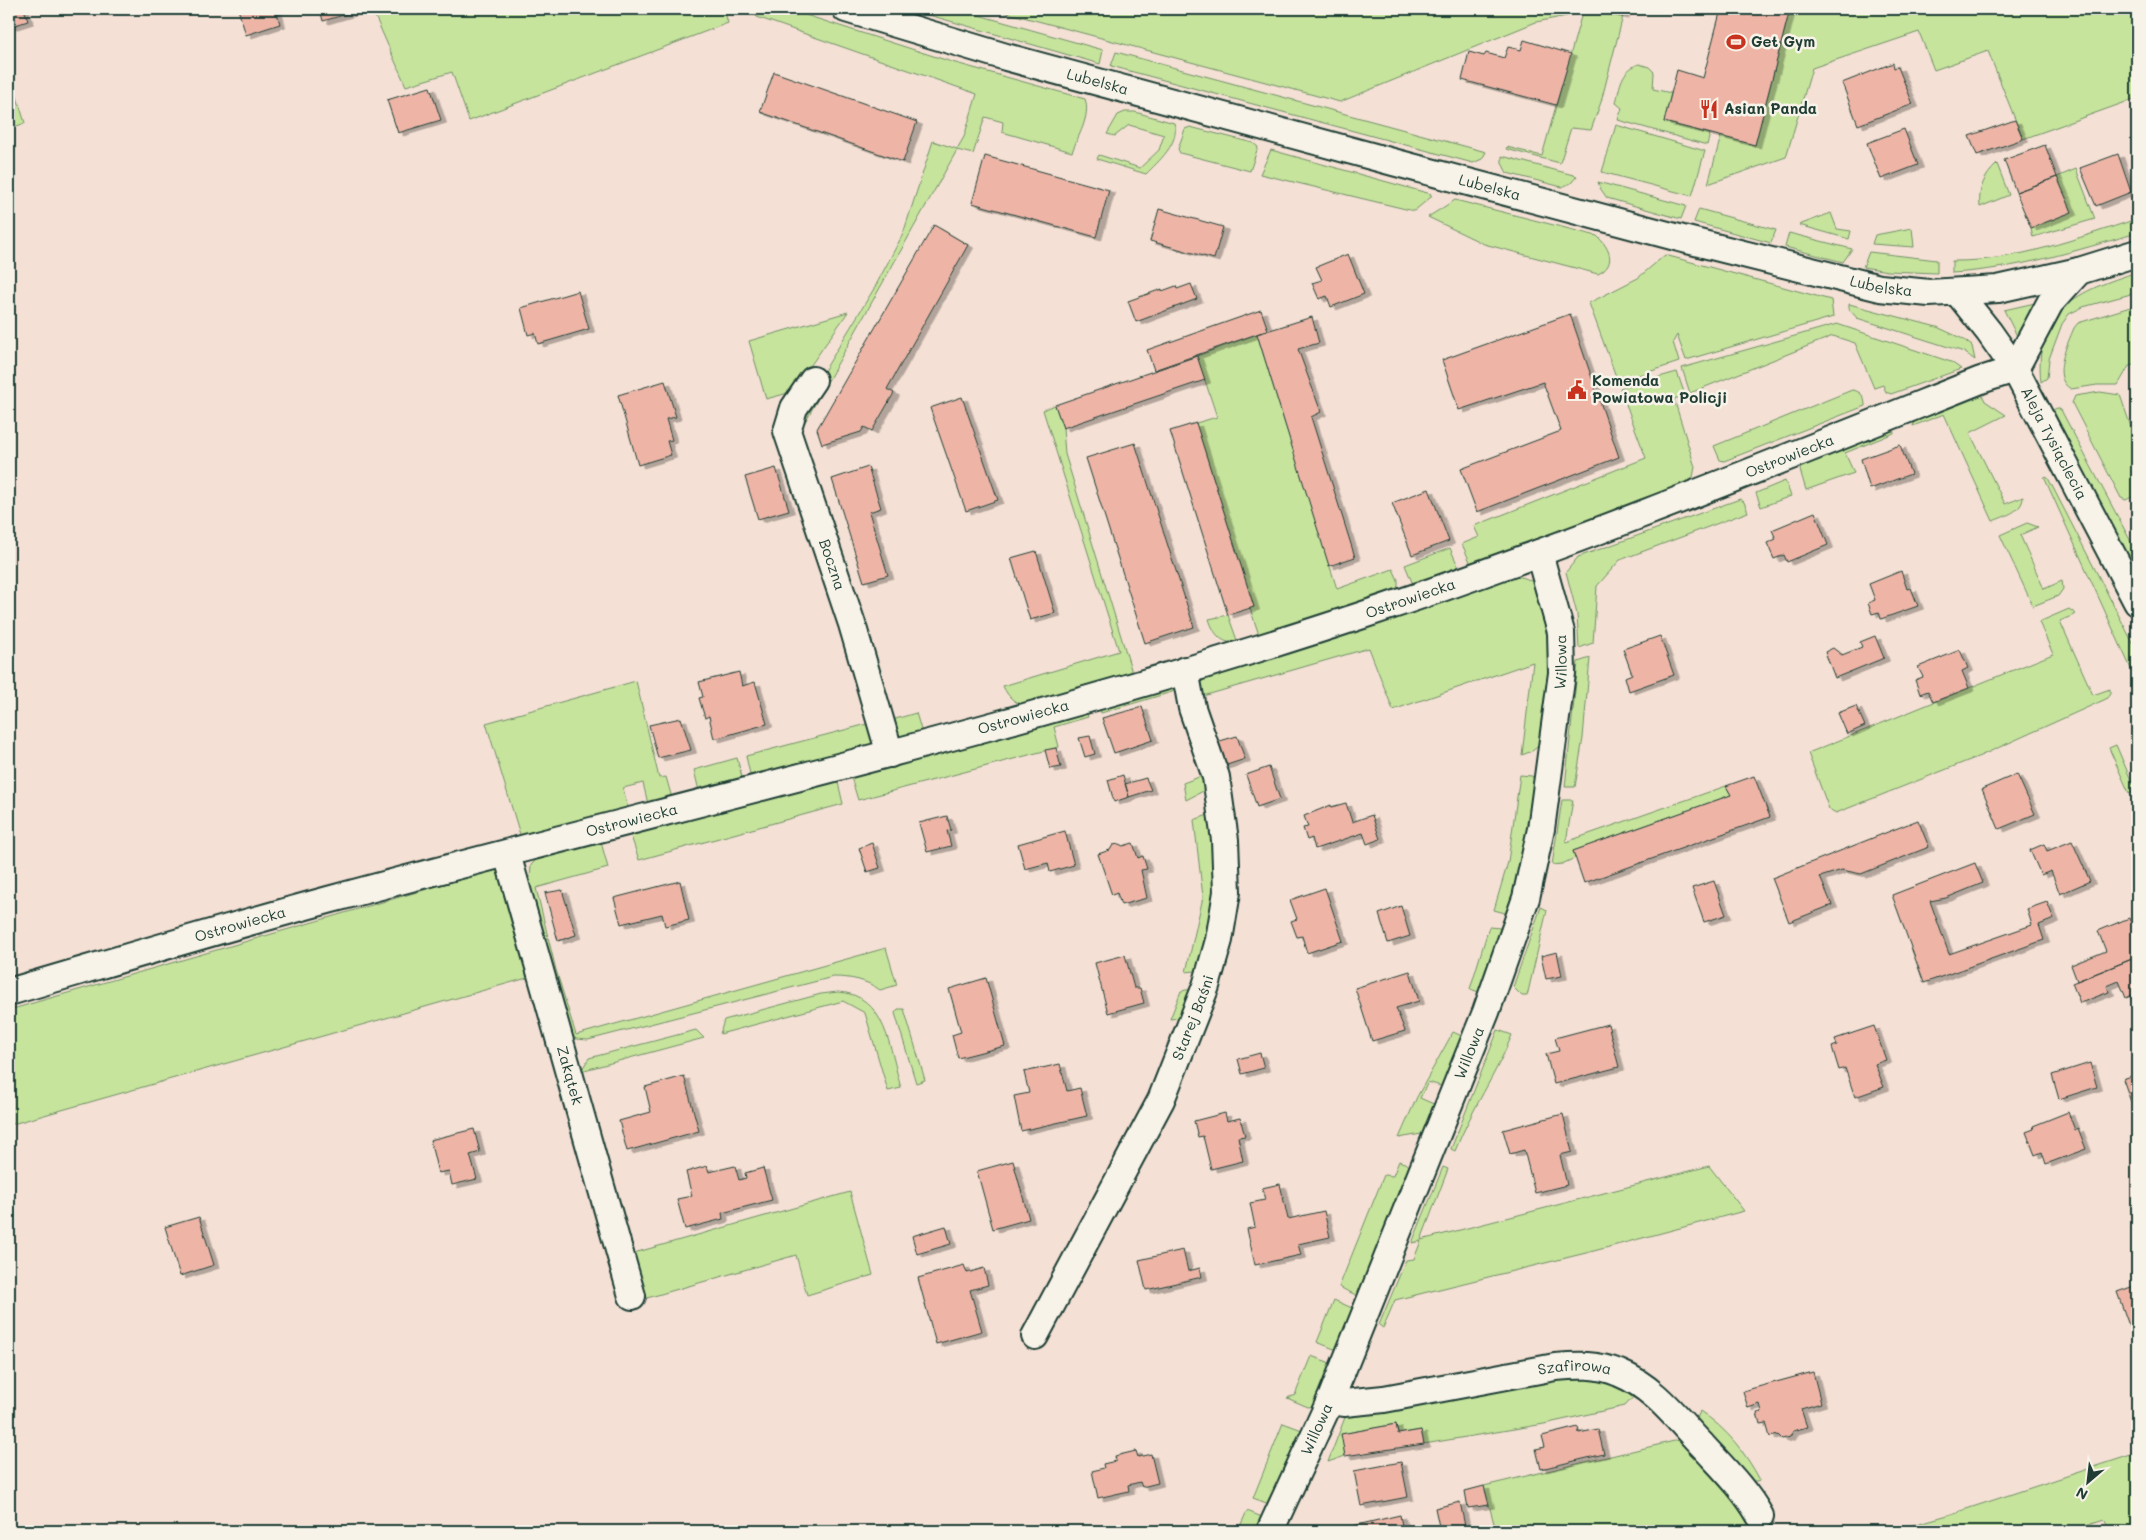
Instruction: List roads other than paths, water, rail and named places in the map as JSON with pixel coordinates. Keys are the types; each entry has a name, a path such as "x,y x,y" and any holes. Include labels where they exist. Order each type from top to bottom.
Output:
{"street":[{"name":"Lubelska","path":"846,9 1006,57 1829,277 1902,292 1958,293 1998,289 2079,271 2137,253"},
{"path":"2015,369 2050,303 2079,271"},
{"name":"Aleja Tysiąclecia","path":"1958,293 1990,332 2015,369 2137,602"},
{"name":"Ostrowiecka","path":"9,992 325,901 890,754 1185,670 1362,615 1539,552 1712,487 1981,380 2015,369"},
{"name":"Boczna","path":"813,380 794,408 788,431 852,624 890,754"},
{"name":"Willowa","path":"1270,1531 1330,1401 1480,1028 1526,898 1541,829 1562,673 1561,632 1539,552"},
{"name":"Starej Baśni","path":"1035,1336 1161,1100 1200,1003 1219,940 1227,892 1224,832 1216,778 1192,708 1185,670"},
{"name":"Zakątek","path":"507,854 632,1296"},
{"name":"Szafirowa","path":"1330,1401 1344,1403 1384,1399 1555,1367 1574,1365 1606,1368 1628,1377 1657,1397 1739,1485 1760,1516"}],"place":[{"name":"Get Gym","path":"1736,42"},
{"name":"Asian Panda","path":"1709,109"},
{"name":"Komenda Powiatowa Policji","path":"1577,390"}]}
